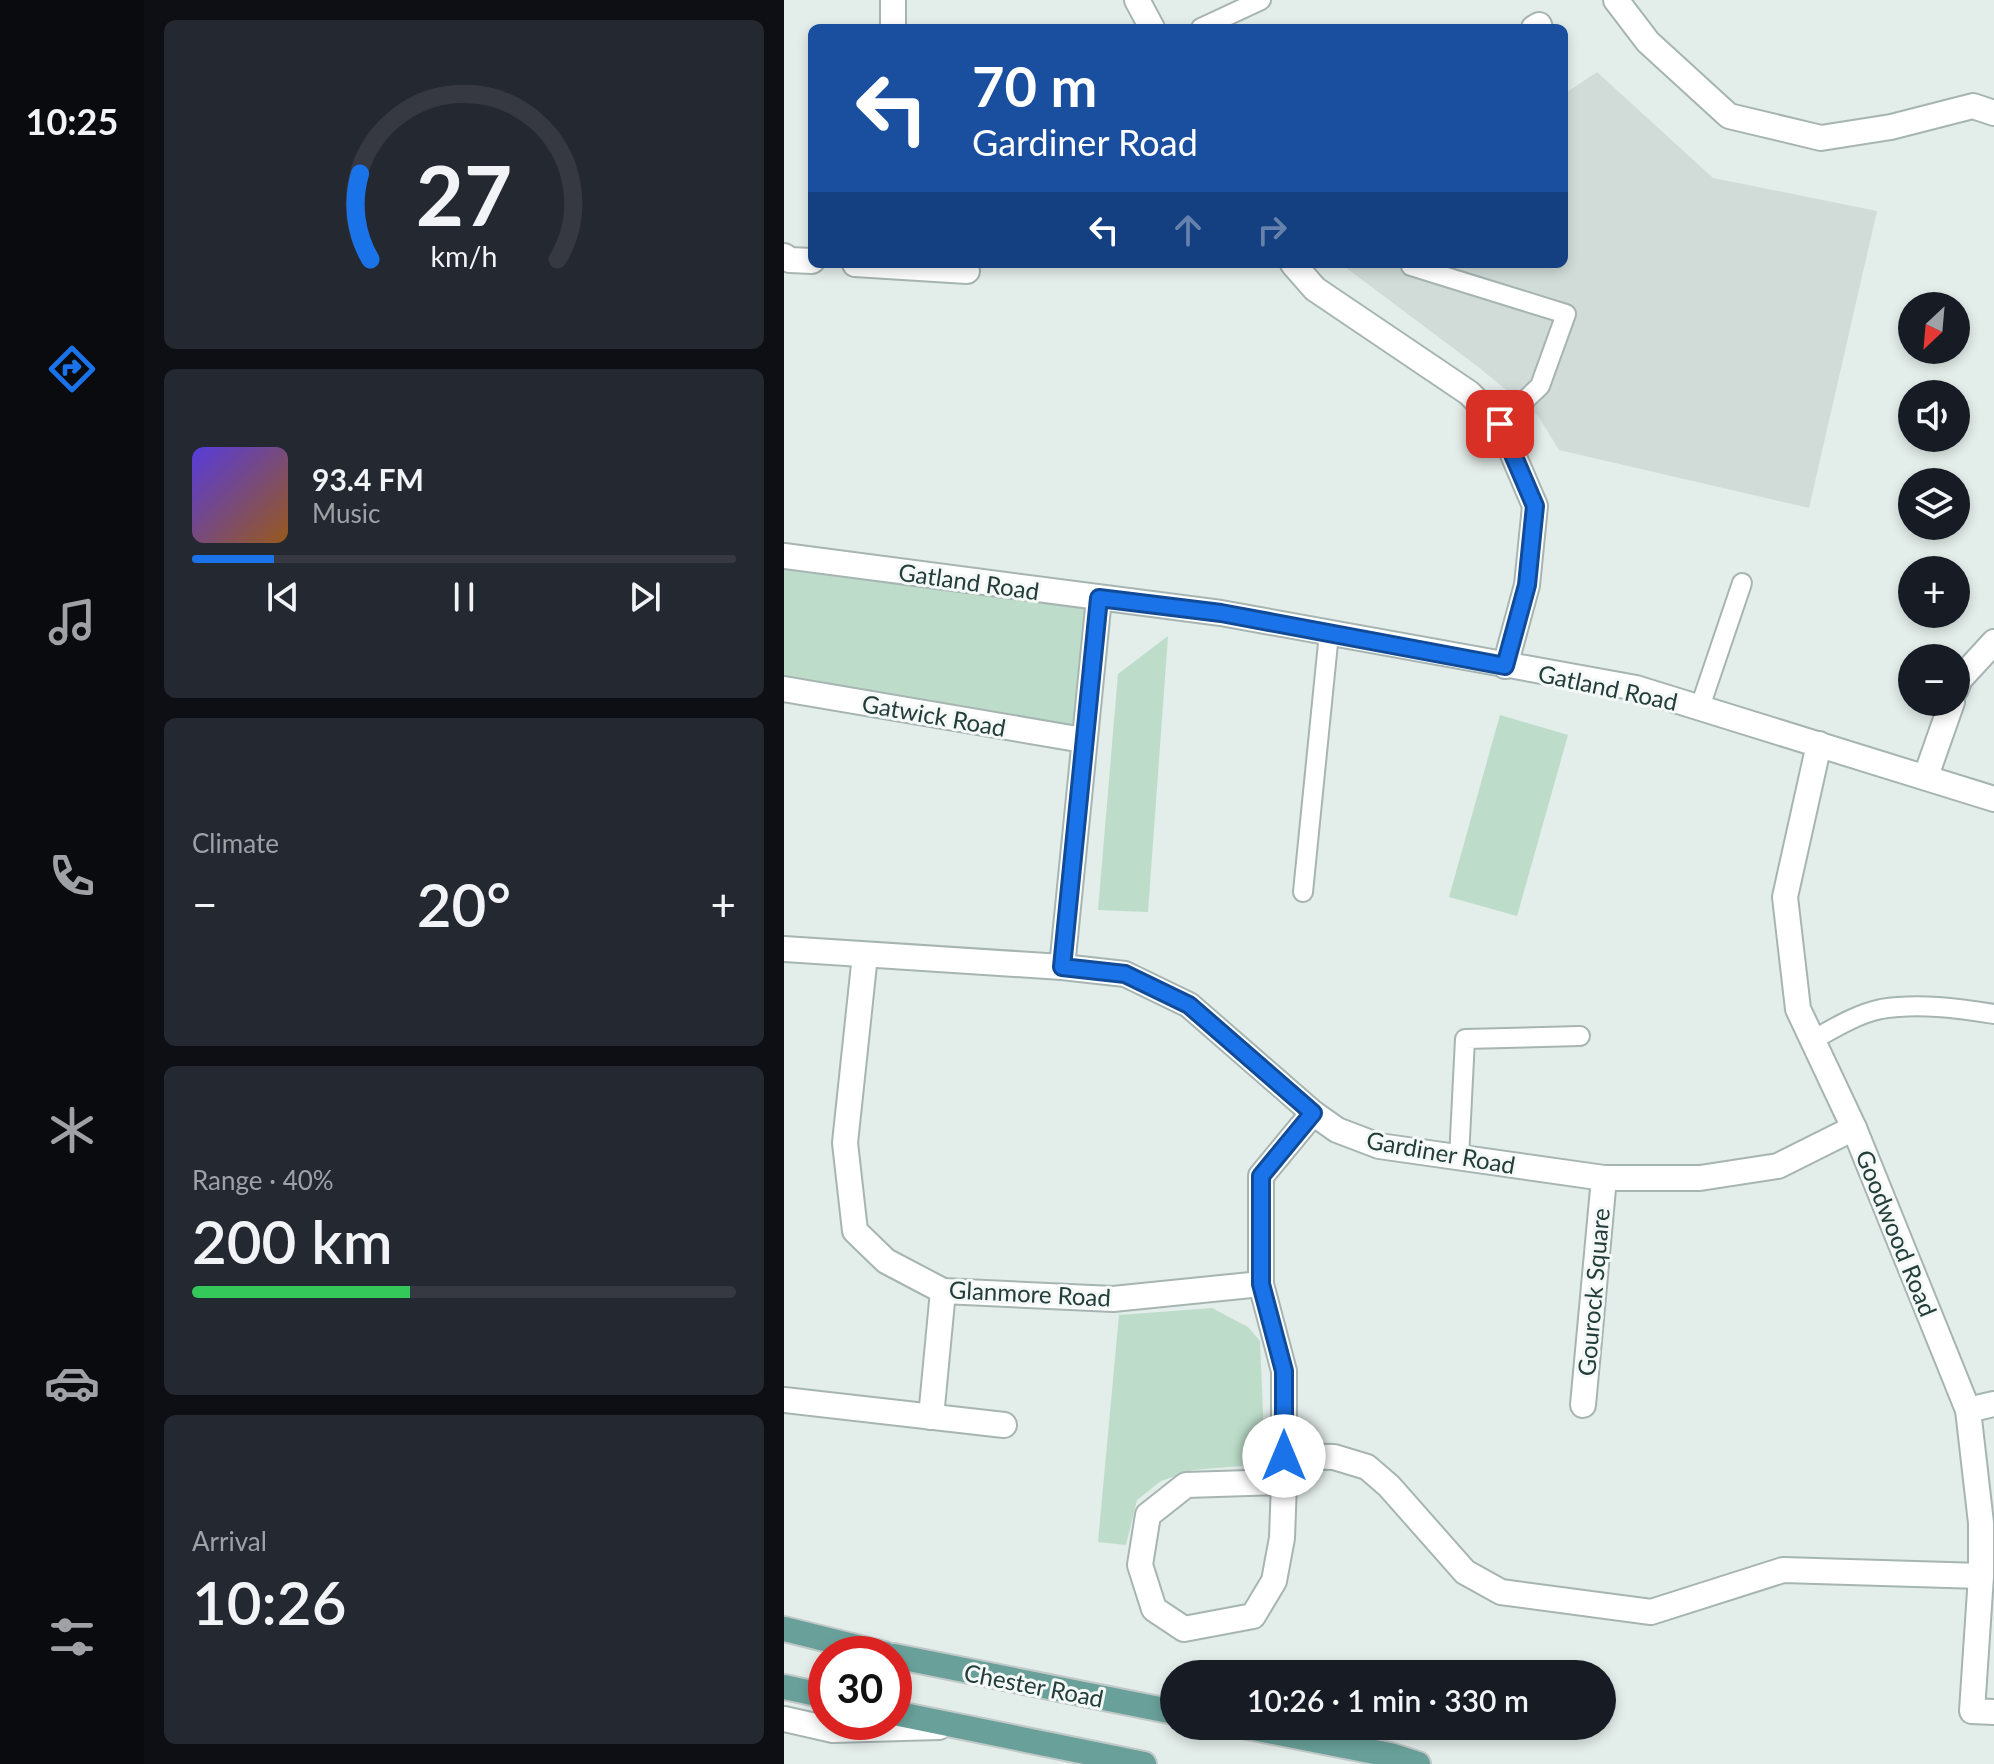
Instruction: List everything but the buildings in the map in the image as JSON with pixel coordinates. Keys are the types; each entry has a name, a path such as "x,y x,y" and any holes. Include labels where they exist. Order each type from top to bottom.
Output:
{"main road":[{"path":"784,1629 812,1636"},
{"name":"Chester Road","path":"912,1660 1160,1709"},
{"path":"784,1687 808,1692"},
{"path":"912,1717 1144,1764"},
{"path":"1314,1740 1390,1755 1418,1764"}],"street":[{"path":"893,0 893,24"},
{"path":"1137,0 1150,24"},
{"path":"1616,0 1648,42 1729,116 1821,138 1891,127 1973,106 1994,113"},
{"path":"784,256 790,260 808,261"},
{"path":"925,268 967,271"},
{"path":"1297,268 1315,289 1469,393 1500,424 1535,506 1527,585 1505,666"},
{"name":"Gatland Road","path":"784,556 1221,613 1636,688 1994,799"},
{"path":"1062,967 1099,598"},
{"path":"1970,668 1994,642"},
{"name":"Gatwick Road","path":"784,689 1083,740"},
{"path":"1926,776 1947,716"},
{"name":"Goodwood Road","path":"1819,744 1785,897 1798,1009 1854,1128 1968,1410 1981,1523 1981,1576 1972,1711 1994,1712"},
{"name":"Gardiner Road","path":"784,949 1125,974 1189,1005 1313,1113 1337,1130 1379,1146 1604,1178 1700,1178 1778,1166 1854,1128"},
{"name":"Glanmore Road","path":"865,955 845,1143 855,1231 886,1261 943,1291 1113,1299 1261,1284"},
{"path":"1284,1482 1186,1485 1148,1515 1140,1565 1154,1609 1184,1629 1253,1616 1274,1581 1282,1538 1284,1482 1284,1371 1261,1284 1261,1176 1313,1113"},
{"name":"Gourock Square","path":"1583,1405 1604,1178"},
{"path":"931,1417 943,1291"},
{"path":"784,1400 1004,1425"},
{"path":"1968,1410 1994,1404"},
{"path":"1284,1456 1334,1457 1367,1467 1389,1486 1434,1541 1465,1572 1501,1592 1651,1612 1783,1570 1981,1576"},
{"path":"784,1719 833,1730 953,1727"}],"lane":[{"path":"1210,24 1261,0"},
{"path":"1417,268 1566,314 1540,386 1500,424"},
{"path":"1700,707 1742,583"},
{"path":"1303,892 1329,633"},
{"path":"1813,1040 1842,1023 1880,1009 1922,1007 1994,1014"},
{"path":"1459,1158 1465,1039 1580,1036"}],"shaded area":[{"path":"1597,72 1713,178 1877,211 1809,508 1559,450 1538,416 1346,268 1568,268 1568,91"}],"green space":[{"path":"784,556 1099,598 1083,740 784,689"},
{"path":"1168,636 1148,912 1098,910 1118,674"},
{"path":"1500,715 1568,735 1517,916 1449,897"},
{"path":"1212,1308 1248,1327 1260,1341 1264,1438 1257,1454 1242,1466 1193,1470 1161,1481 1137,1500 1126,1545 1098,1542 1119,1315"}],"route":[{"path":"1284,1456 1284,1371 1261,1284 1261,1176 1313,1113 1189,1005 1125,974 1062,967 1099,598 1221,613 1505,666 1527,585 1535,506 1500,424"}]}
